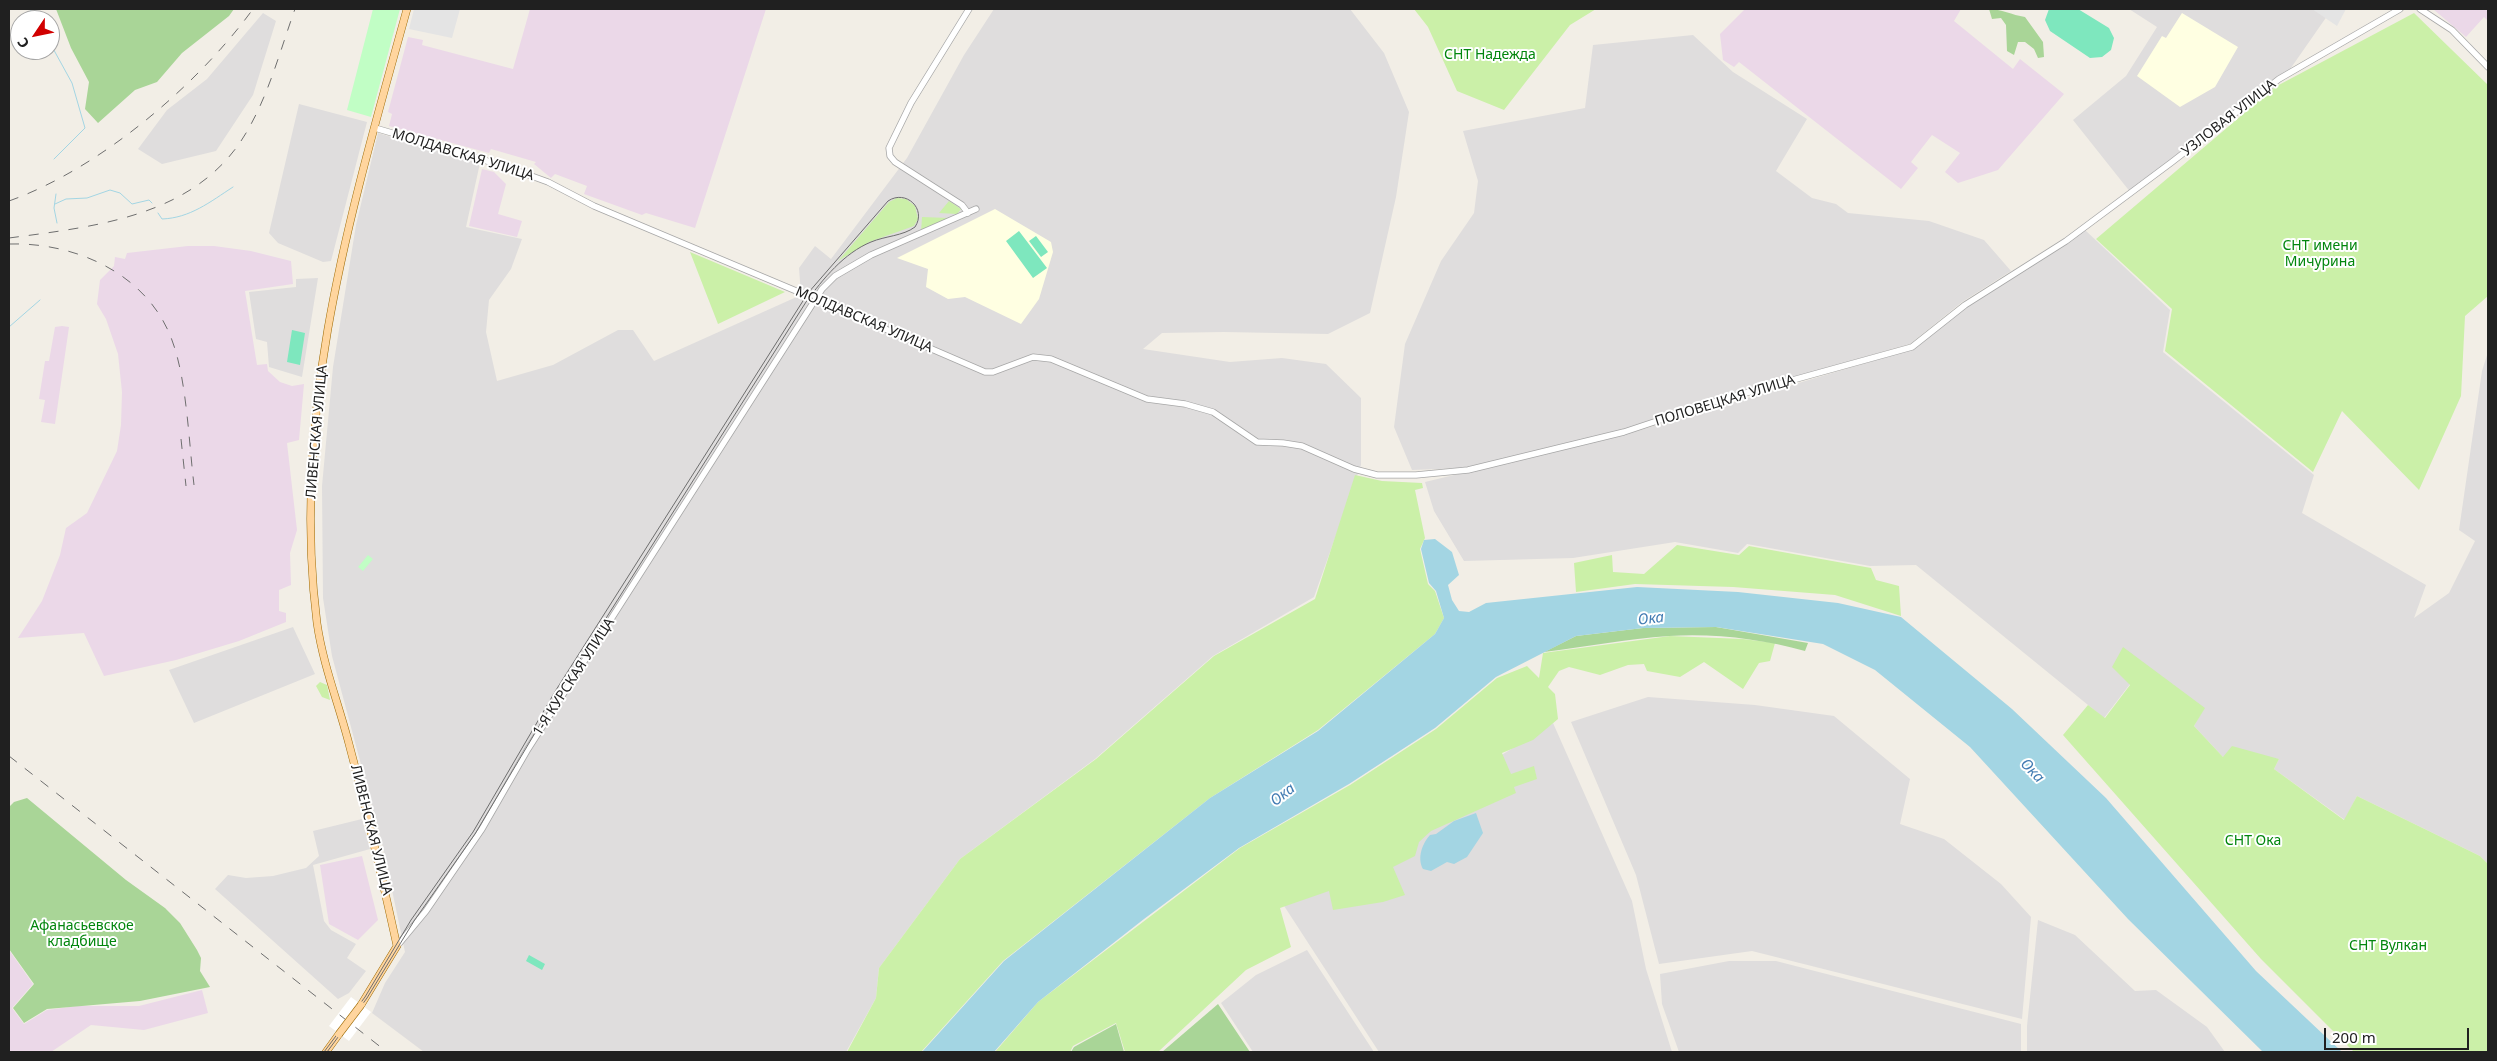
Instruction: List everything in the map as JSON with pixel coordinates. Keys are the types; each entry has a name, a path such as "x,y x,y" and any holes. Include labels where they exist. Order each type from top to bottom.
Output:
{"main road":[{"name":"ЛИВЕНСКАЯ УЛИЦА","path":"397,946 376,846 321,644 317,615 311,507 319,386 331,306 352,207 407,9"},
{"name":"1-Я КУРСКАЯ УЛИЦА","path":"326,1052 361,1005 397,946"}],"street":[{"path":"968,213 962,205 896,162 890,152 890,143 911,103 969,9"},
{"name":"УЗЛОВАЯ УЛИЦА","path":"2066,241 2279,79 2400,9"},
{"path":"2420,9 2452,30 2488,67"},
{"name":"МОЛДАВСКАЯ УЛИЦА","path":"375,128 504,166 548,182 594,206 816,297 985,372 993,372 1033,357 1051,359 1147,399 1185,404 1213,412 1257,442 1302,446 1354,468"},
{"name":"1-Я КУРСКАЯ УЛИЦА","path":"397,946 426,911 482,829 528,749 816,297 835,276 865,259 976,209"},
{"name":"ПОЛОВЕЦКАЯ УЛИЦА","path":"1354,468 1377,475 1416,475 1468,470 1624,432 1717,401 1912,347 1965,305 2066,241"}],"shaded area":[{"path":"414,9 460,9 452,38 409,29"},
{"path":"530,9 766,9 695,228 646,213 642,215 584,194 587,186 555,174 551,178 534,164 536,162 491,149 489,153 389,126 392,114 388,112 408,37 423,40 422,45 513,69"},
{"path":"994,9 1350,9 1384,53 1409,112 1396,197 1370,313 1328,334 1162,333 1143,349 1230,362 1282,358 1326,364 1361,398 1361,465 1314,597 1213,656 1095,759 960,859 879,968 876,998 846,1052 424,1052 372,1013 385,983 405,952 383,847 332,656 323,598 322,486 333,367 356,225 378,133 480,163 466,227 522,239 511,269 489,300 486,332 497,381 553,365 618,330 633,330 654,361 801,295 799,268 815,246 831,259 907,158 964,55"},
{"path":"1745,9 1961,9 1954,21 2013,69 2020,59 2064,94 1998,170 1958,183 1945,172 1960,153 1932,135 1911,162 1918,168 1901,189 1739,62 1734,67 1723,60 1720,34"},
{"path":"2129,9 2332,9 2286,75 2131,193 2073,120 2126,76 2157,27"},
{"path":"2312,9 2346,9 2337,26"},
{"path":"2433,9 2488,9 2488,21 2484,17 2466,37"},
{"path":"263,13 276,21 253,95 216,151 162,164 138,149 167,110 207,79"},
{"path":"2182,13 2238,47 2215,87 2180,107 2137,76 2162,36 2166,38"},
{"path":"1693,35 1733,72 1807,119 1776,171 1812,198 1836,204 1848,213 1929,221 1984,240 2011,271 1962,302 1910,344 1672,412 1623,430 1465,468 1412,470 1394,427 1405,344 1441,261 1474,213 1478,181 1463,131 1585,108 1593,45"},
{"path":"299,104 367,122 331,261 323,262 278,243 269,233"},
{"path":"482,169 494,172 506,184 498,214 522,221 517,237 469,226"},
{"path":"995,209 1051,242 1053,252 1039,299 1021,324 965,297 948,299 926,287 928,269 897,258"},
{"path":"2085,230 2170,310 2163,352 2314,475 2302,513 2426,585 2414,618 2449,593 2475,541 2459,530 2482,371 2488,352 2488,864 2480,856 2357,796 2345,820 2274,769 2279,759 2223,757 2194,726 2204,708 2130,684 2104,718 1916,565 1870,566 1747,544 1738,553 1675,542 1573,558 1464,561 1434,511 1425,482 1637,431 1913,349 1968,306"},
{"path":"188,246 214,246 251,251 291,261 293,284 245,291 257,365 267,364 268,371 280,382 292,386 304,384 299,440 287,443 297,530 290,553 291,585 279,590 279,611 286,613 286,622 239,641 176,660 104,676 84,633 18,638 42,601 60,555 66,528 87,513 117,451 121,425 122,392 118,354 106,319 97,304 100,280 114,266 115,257 125,259 127,253"},
{"path":"318,278 302,377 269,367 267,342 256,339 249,292 296,287 296,279"},
{"path":"55,327 69,327 55,424 41,422 45,400 39,399 45,361 49,361"},
{"path":"293,627 315,674 194,723 169,670"},
{"path":"1648,697 1755,705 1834,716 1910,779 1900,824 1944,839 2001,884 2031,917 2022,1019 1752,951 1659,964 1636,875 1571,722"},
{"path":"1553,723 1632,901 1646,969 1672,1052 1379,1052 1277,895"},
{"path":"362,819 370,849 313,865 324,921 331,930 356,944 347,958 366,971 349,993 338,999 215,889 228,875 246,878 273,876 306,868 319,856 313,831"},
{"path":"362,856 378,920 358,940 329,924 320,865"},
{"path":"2038,920 2075,935 2135,991 2156,990 2207,1027 2225,1052 2027,1052 2027,1026"},
{"path":"9,950 33,984 12,1008 24,1024 47,1010 77,1006 139,1006 202,990 208,1013 144,1030 91,1025 51,1052 9,1052"},
{"path":"1307,950 1374,1052 1253,1052 1221,1003 1256,975"},
{"path":"1729,961 1776,961 2021,1024 2021,1052 1679,1052 1662,1004 1660,974"}],"green space":[{"path":"234,9 229,16 182,53 157,82 135,90 98,123 85,109 89,82 71,48 60,19 60,10 56,10"},
{"path":"373,9 400,9 371,117 347,110"},
{"name":"СНТ Надежда","path":"1414,9 1596,9 1570,25 1504,110 1457,91 1428,27"},
{"path":"1989,9 2025,17 2043,42 2044,57 2038,58 2034,49 2025,42 2018,42 2014,55 2007,51 2006,25 2001,18 1992,19"},
{"path":"2049,9 2078,9 2109,28 2114,38 2111,50 2102,57 2090,58 2050,31 2045,20"},
{"name":"СНТ имени Мичурина","path":"2414,13 2488,85 2488,296 2465,316 2461,396 2419,490 2342,411 2313,472 2165,351 2172,309 2096,239 2275,87"},
{"path":"897,198 906,199 915,206 918,219 914,226 869,242 838,261 889,202"},
{"path":"949,201 961,209 957,214 939,213"},
{"path":"922,217 949,218 921,232"},
{"path":"1019,231 1047,268 1033,278 1006,241"},
{"path":"1036,236 1048,252 1041,257 1029,241"},
{"path":"690,252 785,292 718,324"},
{"path":"292,330 305,333 300,365 287,362"},
{"path":"1355,475 1382,481 1422,483 1423,488 1415,490 1425,538 1420,549 1428,584 1435,591 1444,618 1435,634 1318,730 1210,798 1003,961 921,1052 847,1052 876,998 879,968 960,859 1096,759 1214,656 1315,599"},
{"path":"1677,545 1739,555 1749,546 1871,568 1876,580 1899,586 1901,616 1835,595 1733,587 1635,584 1576,592 1574,563 1612,555 1613,572 1644,574"},
{"path":"368,555 373,559 363,571 358,567"},
{"path":"1716,627 1808,643 1805,651 1772,643 1738,638 1686,635 1638,639 1544,652 1576,636 1643,628"},
{"path":"1670,636 1743,639 1775,643 1770,661 1759,663 1743,689 1704,662 1680,677 1647,671 1644,664 1628,665 1600,675 1569,667 1559,671 1548,687 1555,694 1558,719 1533,740 1502,753 1511,774 1534,766 1537,779 1514,787 1516,793 1431,831 1419,842 1415,856 1393,867 1405,895 1383,902 1333,910 1329,891 1280,908 1291,947 1246,970 1158,1052 1125,1052 1116,1023 1073,1046 1070,1052 995,1052 1038,1002 1240,848 1350,785 1436,729 1497,678 1527,666 1539,678 1543,653"},
{"path":"2123,647 2205,708 2194,726 2223,757 2232,746 2279,759 2274,769 2344,820 2357,796 2480,856 2488,864 2488,1052 2354,1052 2261,959 2063,735 2088,705 2105,718 2130,685 2112,667"},
{"path":"320,682 327,685 330,700 322,697 316,686"},
{"name":"Афанасьевское кладбище","path":"27,798 126,880 165,908 180,923 201,958 200,971 210,987 140,1001 47,1009 24,1023 13,1008 34,984 9,949 9,807 14,802"},
{"path":"529,955 545,964 542,970 526,961"},
{"path":"1218,1004 1250,1052 1162,1052"},
{"path":"1116,1024 1124,1052 1071,1052 1074,1047"}],"water":[{"name":"Ока","path":"1435,539 1452,552 1459,575 1448,585 1452,600 1459,611 1469,612 1486,603 1637,587 1738,592 1838,603 1901,617 2012,709 2106,798 2256,971 2342,1052 2263,1052 2128,919 1970,747 1875,670 1823,644 1716,627 1643,628 1576,636 1496,677 1435,728 1349,784 1239,848 1038,1002 994,1052 922,1052 1004,961 1210,798 1318,731 1435,634 1444,618 1436,591 1429,583 1421,549 1424,540"},
{"path":"1476,813 1483,833 1467,857 1454,864 1447,862 1431,871 1423,869 1420,860 1421,851 1430,835 1436,834 1454,821"}],"pier":[{"path":"351,997 371,1012 349,1041 329,1026"}],"waterway":[{"path":"54,159 85,128 72,83 59,60"},
{"path":"158,213 162,219 182,216 208,203 233,187"},
{"path":"55,204 66,199 87,198 110,190 120,193 132,204 149,200 152,203"},
{"path":"56,194 54,208 57,223"},
{"path":"9,327 40,300"}],"tram line":[{"path":"324,1052 365,997 411,920 473,832 556,690 808,293 888,201 901,197 908,199 913,203 918,214 915,227 905,232 871,242 852,253 827,276 806,302 560,691 475,834 414,921 367,998 327,1052"}],"railway":[{"path":"9,201 43,187 77,168 144,122 204,67 253,9"},
{"path":"9,238 112,221 145,211 176,198 205,180 230,156 250,126 269,83 295,9"},
{"path":"9,244 61,249 86,257 109,268 130,282 149,300 163,321 174,346 178,361 185,396 194,485"},
{"path":"181,439 186,486"},
{"path":"9,756 387,1052"}],"park label":[{"name":"СНТ Ока","path":"2253,841"},
{"name":"СНТ Вулкан","path":"2388,946"}]}
